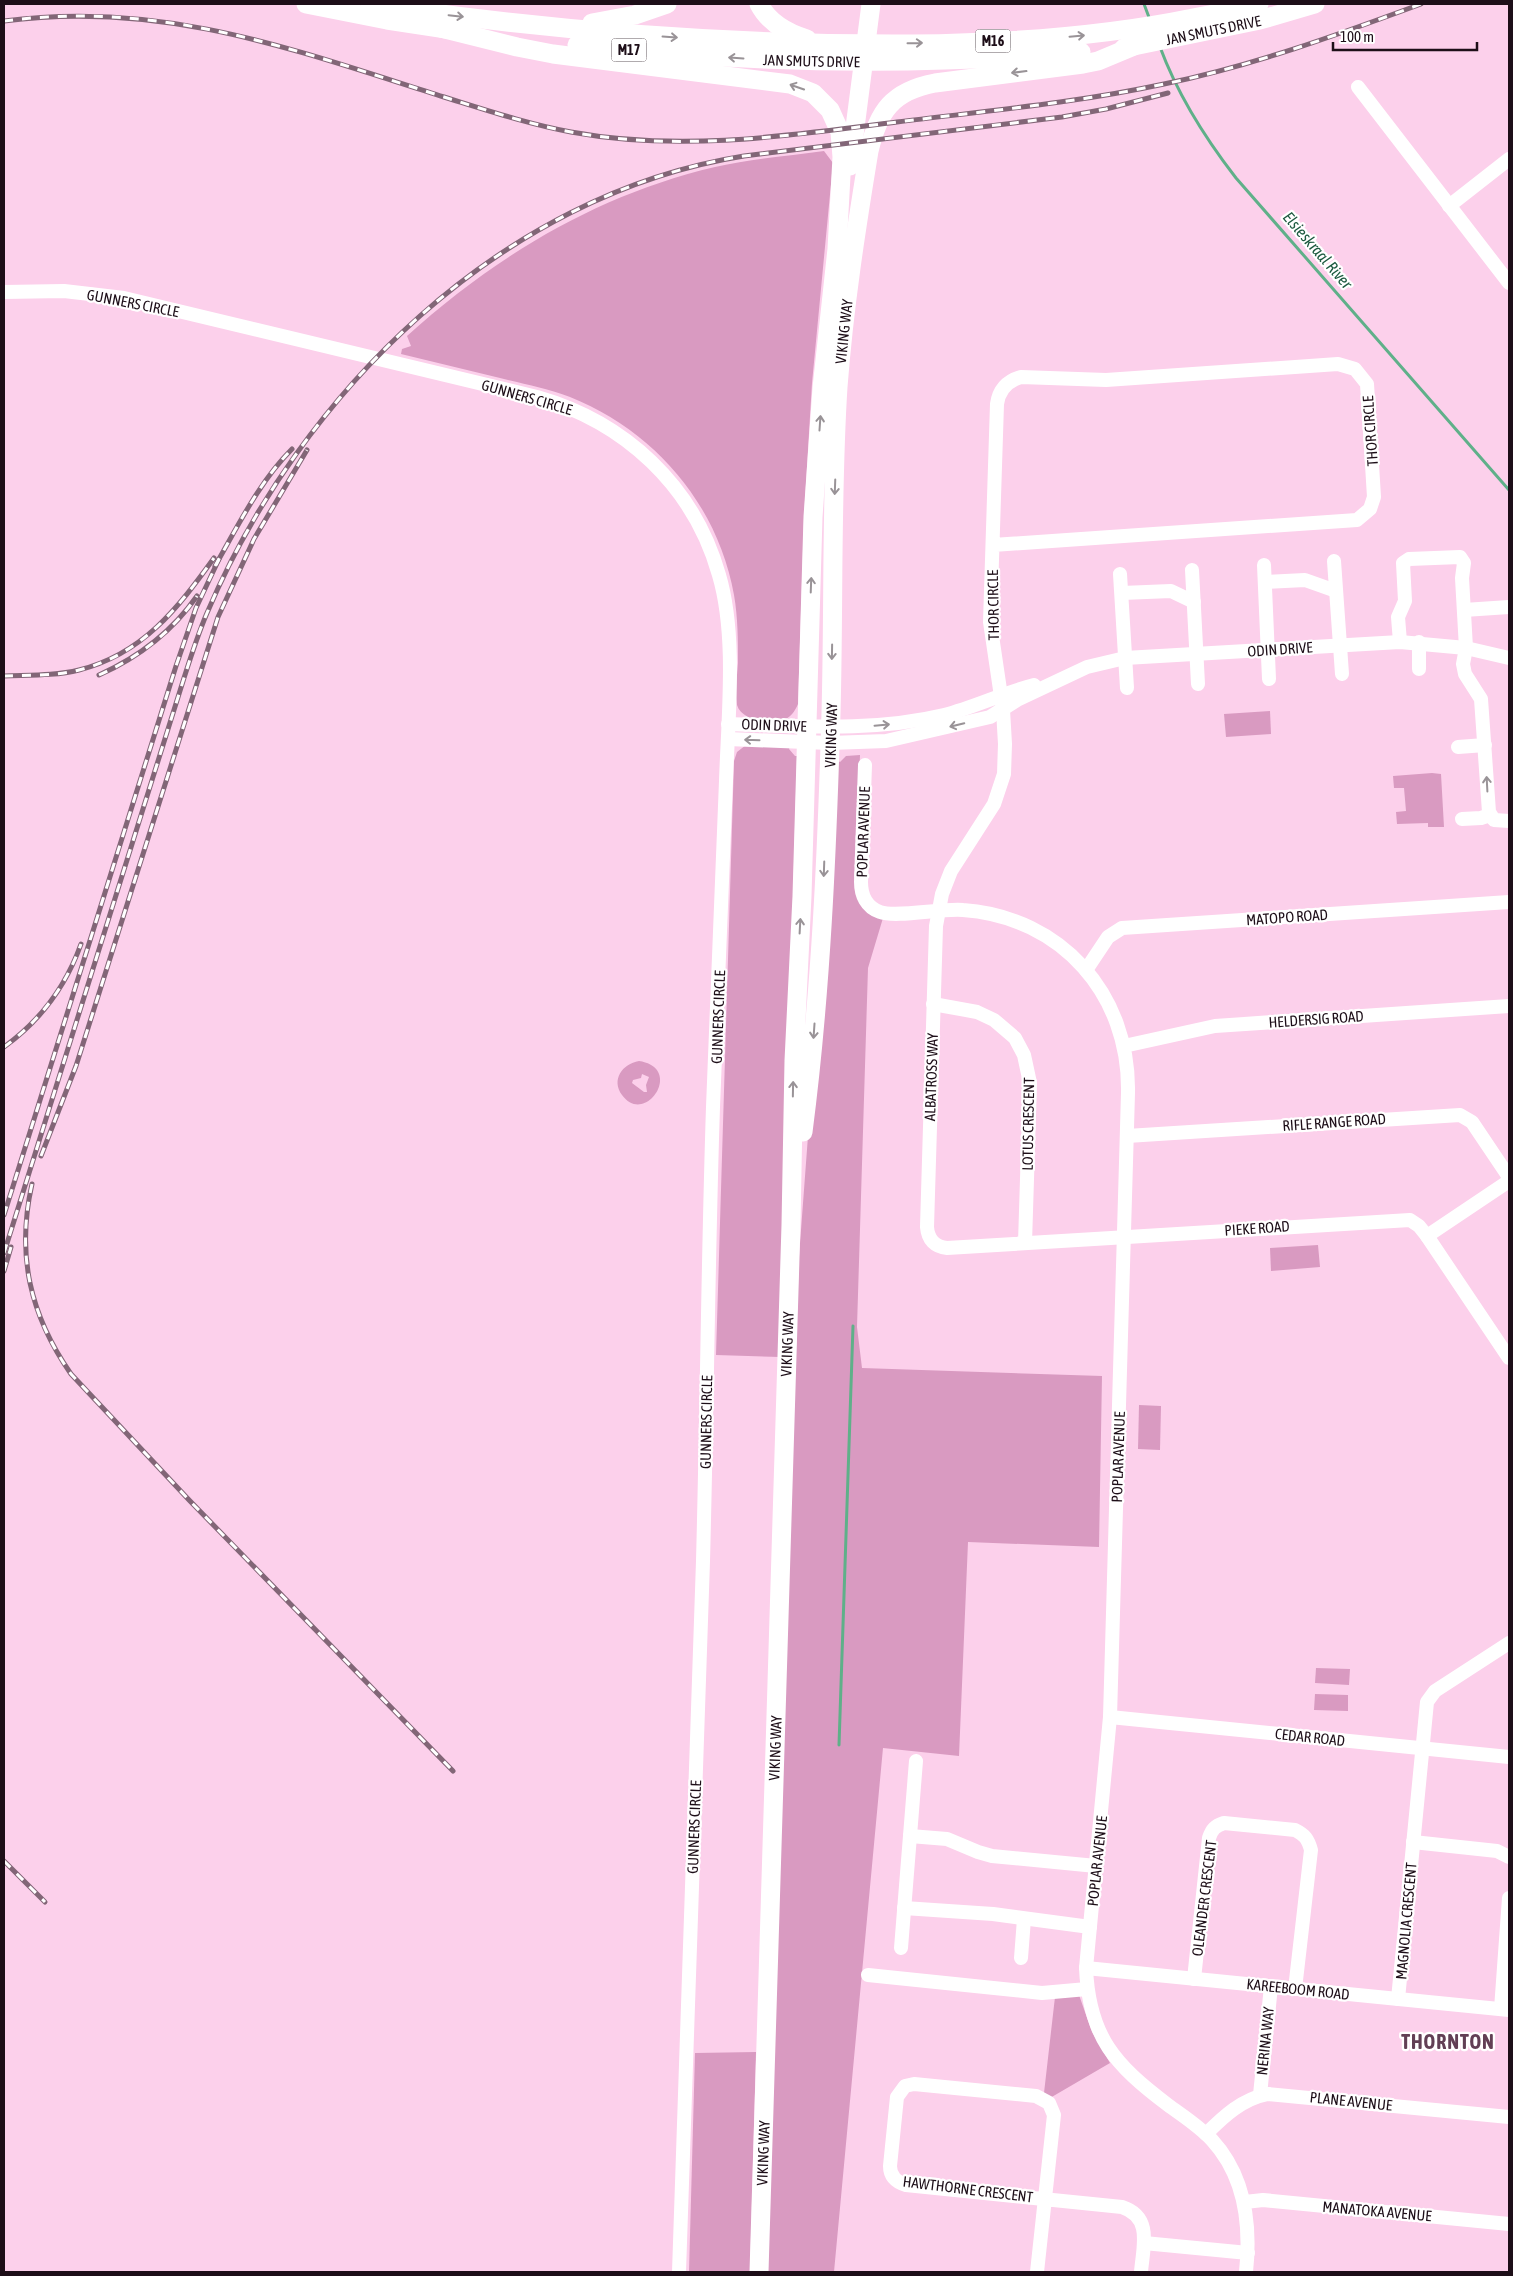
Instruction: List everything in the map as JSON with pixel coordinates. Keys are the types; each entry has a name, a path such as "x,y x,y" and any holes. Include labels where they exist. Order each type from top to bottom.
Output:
{"main road":[{"name":"JAN SMUTS DRIVE","path":"306,4 387,20 441,28 628,50 748,58 855,62 1032,56 1138,39 1178,29 1259,4"},
{"name":"JAN SMUTS DRIVE","path":"370,4 440,15 746,42 849,44 957,43 1034,40 1093,35 1138,39"},
{"path":"551,26 610,21 647,12 667,4"},
{"path":"759,4 774,22 796,35 813,40 849,44"},
{"path":"871,4 874,23"},
{"path":"845,248 874,23 881,4"},
{"name":"JAN SMUTS DRIVE","path":"1178,29 1260,20 1315,4"},
{"path":"441,28 500,44 553,54 790,84 813,94 825,104 834,117 840,132 856,155"},
{"path":"856,155 874,129 882,112 900,96 923,85 1083,64 1098,60 1138,39"},
{"name":"VIKING WAY","path":"759,2272 791,1225 794,1061 802,896 814,508 822,388 845,248"},
{"name":"VIKING WAY","path":"791,1225 811,1068 823,897 830,735 838,388 845,248"}],"street":[{"path":"1358,87 1509,283"},
{"path":"1449,206 1509,159"},
{"name":"GUNNERS CIRCLE","path":"4,292 64,291 124,298 537,396 571,408 614,430 666,476 685,500 700,526 721,579 728,625 728,739 714,1102 701,1610 679,2272"},
{"name":"THOR CIRCLE","path":"993,545 1357,520 1370,509 1374,497 1366,384 1355,369 1338,364 1106,380 1026,376 1015,378 1002,388 997,404 990,622 1003,710"},
{"path":"1400,642 1398,617 1405,601 1402,567 1405,560 1460,557 1464,562 1462,578 1466,648 1463,664 1465,674 1482,699 1490,815 1497,821 1509,821"},
{"path":"1334,561 1342,674"},
{"path":"1264,565 1269,679"},
{"path":"1192,570 1198,684"},
{"path":"1120,574 1127,688"},
{"path":"1265,582 1306,580 1336,592"},
{"path":"1122,593 1171,591 1194,602"},
{"path":"1464,610 1509,607"},
{"name":"ODIN DRIVE","path":"830,735 862,727 902,723 951,713 1012,690 1054,681 1096,664 1125,658 1400,642 1418,642 1466,648 1509,658"},
{"path":"1418,642 1419,669"},
{"name":"ODIN DRIVE","path":"728,724 886,742 990,717 1017,700 1047,687 1054,681"},
{"path":"939,910 951,871 986,817 999,790 1004,760 1003,710"},
{"name":"ODIN DRIVE","path":"728,739 806,734"},
{"path":"1458,747 1485,745"},
{"name":"POPLAR AVENUE","path":"865,765 861,882 864,898 871,907 884,913 939,910 977,911 1022,923 1051,938 1086,970 1110,1006 1124,1046 1128,1080 1127,1136 1110,1716 1086,1968 1087,1989 1097,2026 1116,2060 1136,2081 1206,2134 1219,2149 1234,2172 1245,2202 1249,2230 1246,2272"},
{"path":"1462,819 1481,818 1490,815"},
{"name":"MATOPO ROAD","path":"1086,970 1108,937 1122,928 1509,902"},
{"name":"ALBATROSS WAY","path":"933,1243 928,1236 926,1227 936,926 939,910"},
{"name":"LOTUS CRESCENT","path":"934,1004 977,1012 994,1020 1015,1038 1024,1055 1030,1083 1025,1243"},
{"name":"HELDERSIG ROAD","path":"1124,1046 1215,1026 1509,1006"},
{"name":"RIFLE RANGE ROAD","path":"1127,1136 1460,1115 1472,1122 1509,1177"},
{"path":"1428,1236 1509,1181"},
{"name":"PIEKE ROAD","path":"933,1243 947,1248 1403,1219 1416,1223 1428,1236 1509,1358"},
{"name":"MAGNOLIA CRESCENT","path":"1398,1999 1426,1707 1435,1691 1507,1648"},
{"name":"CEDAR ROAD","path":"1110,1716 1509,1757"},
{"path":"901,1948 916,1761"},
{"name":"OLEANDER CRESCENT","path":"1194,1978 1209,1838 1212,1830 1217,1825 1224,1823 1295,1830 1304,1834 1311,1850 1295,1989"},
{"path":"910,1836 947,1839 985,1855 1096,1866"},
{"name":"MAGNOLIA CRESCENT","path":"1413,1842 1497,1851 1509,1857"},
{"path":"1505,2010 1509,1898"},
{"path":"904,1908 1090,1927"},
{"path":"1021,1958 1024,1919"},
{"name":"KAREEBOOM ROAD","path":"1086,1968 1505,2010"},
{"path":"868,1975 1042,1993 1087,1989"},
{"name":"NERINA WAY","path":"1260,2095 1271,1986"},
{"name":"HAWTHORNE CRESCENT","path":"914,2084 1036,2096 1049,2103 1054,2115 1045,2198 906,2184 894,2178 890,2166 897,2097 905,2086 914,2084"},
{"name":"PLANE AVENUE","path":"1206,2134 1241,2104 1260,2095 1276,2094 1509,2117"},
{"path":"1037,2272 1045,2198 1130,2209 1138,2214 1143,2224 1144,2243 1140,2272"},
{"name":"MANATOKA AVENUE","path":"1245,2202 1262,2200 1509,2224"},
{"path":"1144,2243 1248,2252"}],"shaded area":[{"path":"824,151 833,163 812,383 804,517 798,704 792,714 785,719 762,721 744,715 737,705 738,646 734,595 726,562 714,531 678,475 655,451 629,430 601,412 570,397 535,386 401,354 402,349 411,346 407,336 476,280 513,254 590,211 672,179 715,167"},
{"path":"1270,711 1271,734 1226,737 1224,714"},
{"path":"746,745 790,747 789,749 797,756 780,1357 716,1355 734,761 737,752"},
{"path":"860,755 855,888 883,918 868,968 857,1327 862,1368 1102,1376 1099,1547 968,1542 959,1756 883,1748 834,2272 766,2272 799,1257 836,760 840,762 846,756"},
{"path":"1441,774 1444,827 1428,827 1428,823 1397,824 1396,812 1406,811 1404,788 1394,788 1393,776"},
{"path":"639,1061 652,1066 659,1074 660,1083 656,1093 650,1100 641,1104 631,1103 622,1095 618,1084 618,1078 623,1069","holes":["642,1074 649,1077 646,1085 647,1092 644,1092 632,1083 633,1080 641,1078"]},
{"path":"1318,1245 1320,1267 1271,1271 1270,1248"},
{"path":"1139,1405 1161,1406 1160,1450 1138,1449"},
{"path":"1316,1668 1350,1669 1349,1685 1315,1683"},
{"path":"1315,1694 1348,1695 1348,1711 1314,1710"},
{"path":"1079,1995 1092,2032 1110,2063 1050,2098 1044,2093 1055,1997"},
{"path":"756,2052 750,2272 689,2272 695,2053"}],"waterway":[{"name":"Elsieskraal River","path":"1144,4 1150,20"},
{"name":"Elsieskraal River","path":"1160,47 1183,98 1213,147 1236,178 1509,490"},
{"path":"839,1745 853,1326"}],"railway":[{"path":"4,21 63,16 119,17 174,23 228,34 335,62 491,112 555,129 612,138 693,141 775,137 1031,106 1131,91 1197,77 1262,59 1421,4"},
{"path":"4,1253 184,678 207,613 247,532 296,454 354,382 420,316 492,259 571,212 655,178 744,156 1062,117 1106,109 1168,93"},
{"path":"215,566 259,490 292,449"},
{"path":"41,1156 76,1066 218,617 254,539 307,450"},
{"path":"4,676 70,672 102,663 122,653 157,627 187,594 214,558"},
{"path":"4,1215 176,666 196,608 219,559"},
{"path":"99,675 128,660 154,642 177,621 197,596"},
{"path":"4,1047 29,1026 60,988 81,944"},
{"path":"32,1184 27,1210 26,1235 26,1260 30,1284 36,1307 45,1329 71,1374 190,1501 453,1771"},
{"path":"4,1271 11,1247"},
{"path":"4,1861 45,1902"}],"district":[{"name":"THORNTON","path":"1448,2041"}]}
